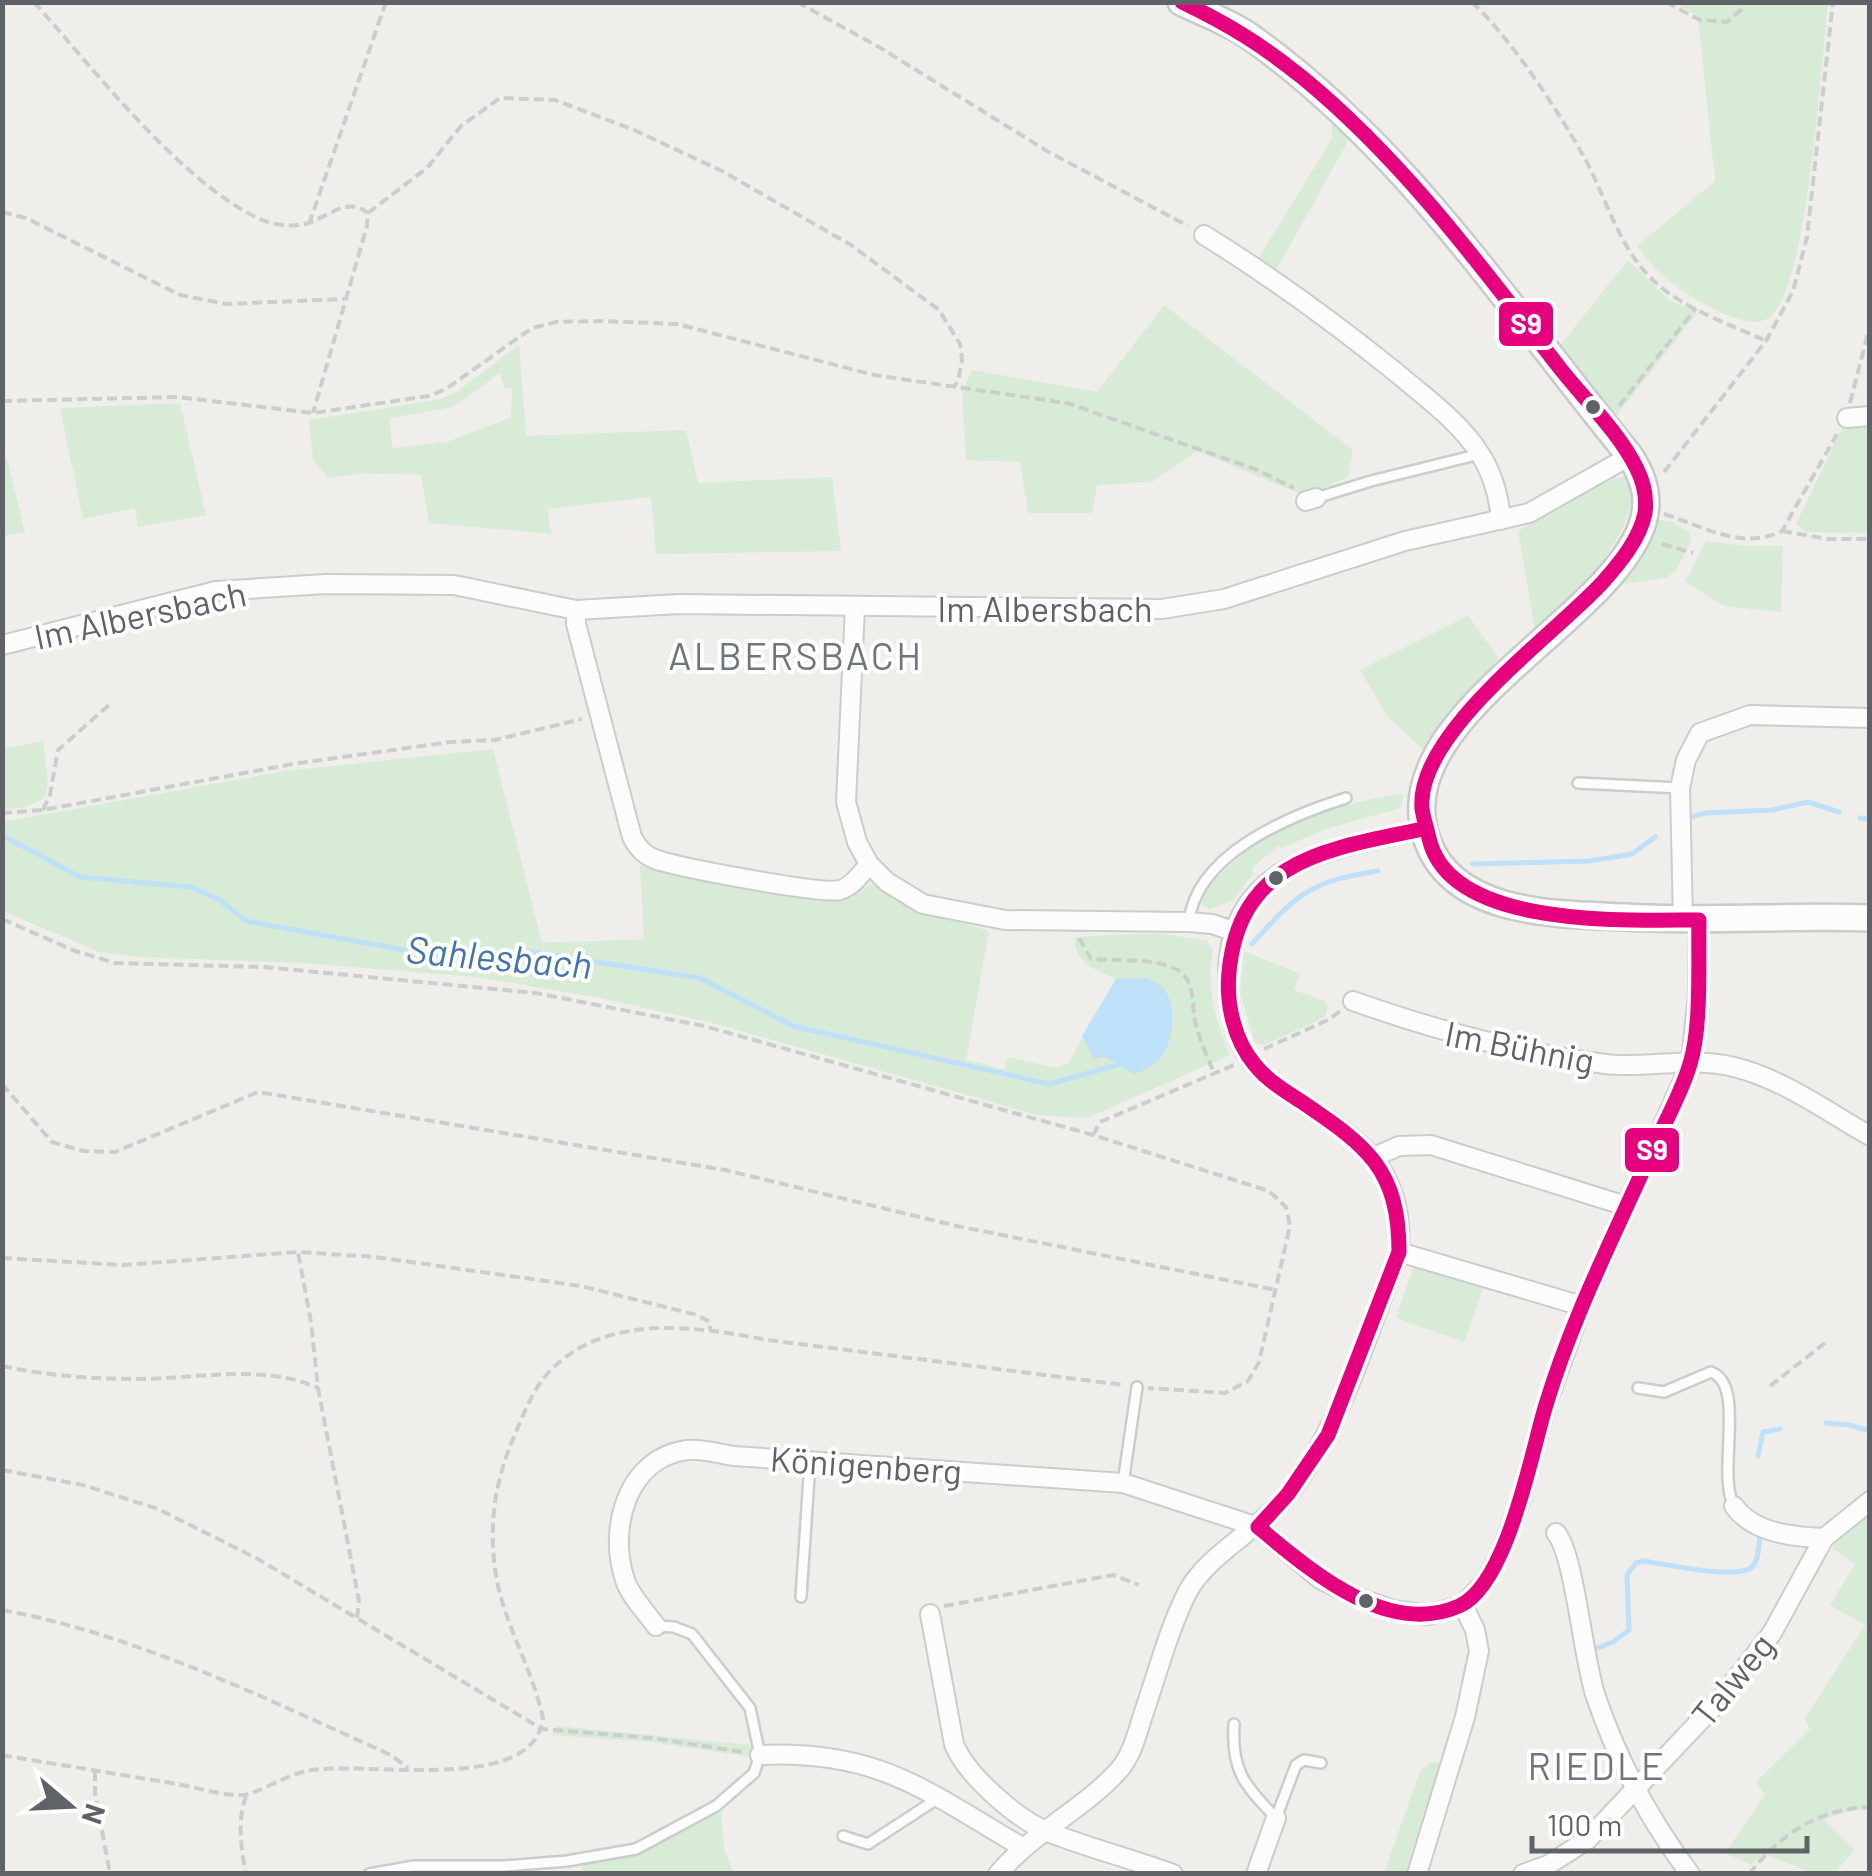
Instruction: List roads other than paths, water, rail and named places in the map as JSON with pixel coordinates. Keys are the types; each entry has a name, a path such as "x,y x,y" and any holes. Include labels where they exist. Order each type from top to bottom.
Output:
{"street":[{"path":"1181,2 1246,34 1349,118 1454,231 1630,456 1646,500 1630,547 1599,588 1508,671 1449,736 1431,768 1422,796 1423,828 1444,872 1476,895 1585,915 1691,920 1870,918"},
{"path":"1204,235 1338,326 1440,408 1480,454 1498,495 1501,520"},
{"path":"1847,418 1870,416"},
{"name":"Im Albersbach","path":"2,644 216,591 307,586 454,585 576,610 679,604 1162,609 1224,599 1405,541 1530,513 1630,456"},
{"path":"856,608 846,802 857,842 869,864 887,882 923,904 1006,920 1188,922 1236,932"},
{"path":"576,610 576,624 632,837 640,851 678,865 839,891 856,881 869,864"},
{"path":"1258,1527 1320,1579 1394,1610 1428,1615 1463,1605 1485,1582 1500,1555 1518,1505 1546,1406 1582,1306 1691,1062 1698,994 1680,788 1686,760 1700,732 1750,715 1870,718"},
{"path":"998,1874 1022,1847 1080,1804 1124,1762 1187,1593 1234,1542 1258,1527 1288,1494 1328,1435 1399,1252 1400,1229 1391,1190 1374,1157 1345,1131 1270,1081 1247,1057 1228,1002 1228,963 1247,906 1281,870 1323,851 1423,828"},
{"name":"Im Bühnig","path":"1353,1001 1430,1028 1531,1052 1609,1064 1691,1062 1732,1066 1779,1083 1870,1136"},
{"path":"1374,1157 1398,1146 1431,1145 1626,1206"},
{"path":"1399,1252 1582,1306"},
{"name":"Königenberg","path":"656,1626 626,1583 620,1549 622,1517 630,1487 648,1466 688,1449 734,1456 1123,1483 1258,1527"},
{"name":"Talweg","path":"1523,1874 1548,1865 1587,1840 1718,1702 1772,1633 1824,1538 1870,1500"},
{"path":"1734,1506 1744,1520 1780,1533 1824,1538"},
{"path":"1556,1533 1564,1542 1595,1696 1634,1789 1654,1826 1690,1874"},
{"path":"1417,1874 1466,1717 1479,1651 1475,1630 1463,1605"},
{"path":"930,1614 954,1744 961,1760 991,1791 1045,1830 1173,1874"},
{"path":"760,1754 799,1753 872,1765 906,1778 1022,1847"},
{"path":"1256,1874 1276,1818"}],"lane":[{"path":"1311,500 1480,454"},
{"path":"1578,783 1680,788"},
{"path":"1188,922 1191,904 1205,879 1249,841 1295,815 1346,798"},
{"path":"1638,1388 1664,1392 1710,1372 1723,1380 1729,1396 1726,1479 1734,1506"},
{"path":"1123,1483 1137,1387"},
{"path":"801,1596 810,1459"},
{"path":"369,1874 414,1866 567,1861 636,1850 716,1806 754,1773 760,1754 750,1708 692,1634 656,1626"},
{"path":"1234,1724 1232,1755 1250,1791 1276,1818 1296,1764 1304,1760 1321,1763"},
{"path":"842,1836 868,1844 940,1797"}],"water":[{"path":"1146,978 1159,985 1170,1001 1171,1030 1159,1059 1134,1074 1105,1057 1094,1059 1082,1036 1116,979"}],"waterway":[{"name":"Sahlesbach","path":"1688,818 1705,813 1772,810 1808,802 1839,812"},
{"name":"Sahlesbach","path":"1860,818 1870,819"},
{"name":"Sahlesbach","path":"2,835 80,877 191,887 220,900 246,921 448,958 533,952 700,978 793,1026 1049,1084 1121,1064"},
{"name":"Sahlesbach","path":"1472,864 1589,861 1632,854 1655,837"},
{"name":"Sahlesbach","path":"1252,944 1306,892 1336,880 1378,871"},
{"path":"1826,1423 1870,1431"},
{"path":"1758,1456 1763,1432 1780,1429"},
{"path":"1592,1650 1629,1630 1627,1575 1636,1563 1718,1572 1745,1570 1753,1566 1760,1535"}],"district":[{"name":"ALBERSBACH","path":"796,655"},
{"name":"RIEDLE","path":"1597,1765"}]}
